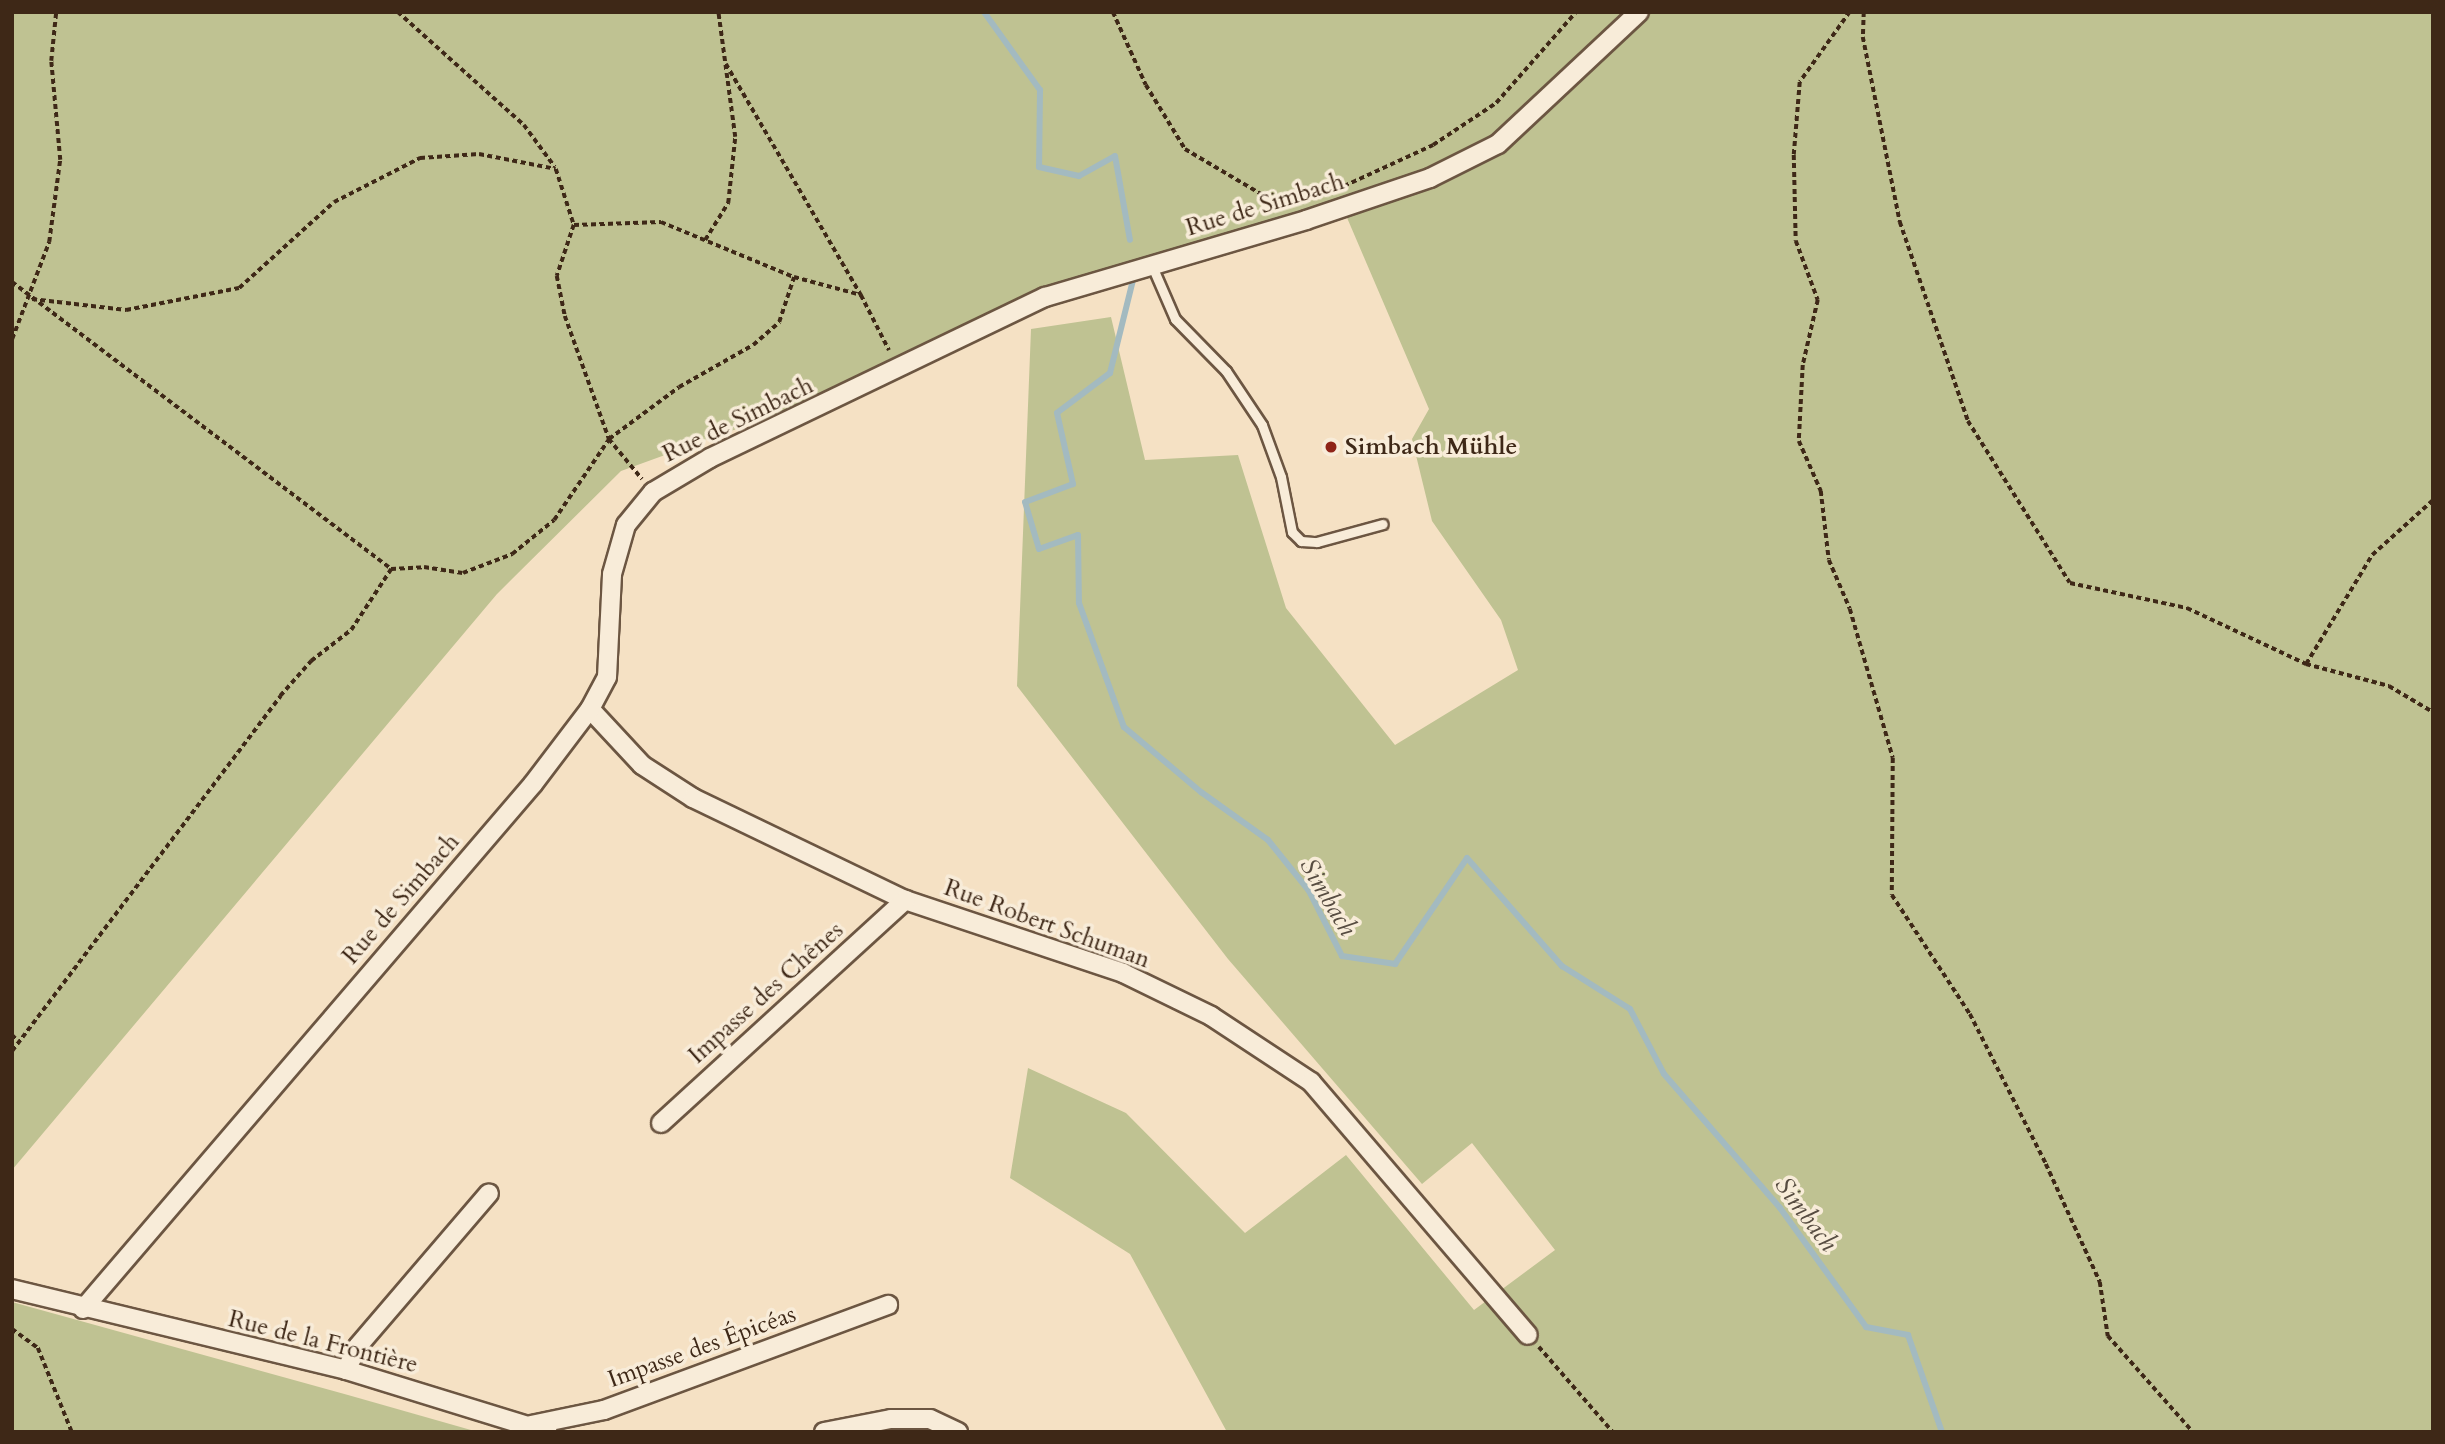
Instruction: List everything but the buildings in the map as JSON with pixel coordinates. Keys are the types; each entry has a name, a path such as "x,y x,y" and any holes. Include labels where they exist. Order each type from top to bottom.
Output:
{"street":[{"name":"Rue de Simbach","path":"82,1309 533,784 590,709 607,677 612,575 626,525 653,492 710,458 899,370 1045,297 1306,220 1430,178 1498,144 1639,12"},
{"name":"Rue Robert Schuman","path":"590,709 642,765 693,798 905,900 1122,973 1211,1016 1311,1082 1528,1335"},
{"name":"Impasse des Chênes","path":"660,1123 905,900"},
{"path":"346,1370 358,1346 489,1193"},
{"name":"Rue de la Frontière","path":"12,1289 82,1309 346,1370 540,1428"},
{"name":"Impasse des Épicéas","path":"540,1428 604,1410 888,1305"},
{"path":"824,1432 891,1419 930,1419 958,1432"}],"lane":[{"path":"1152,266 1175,319 1226,371 1262,425 1281,477 1292,532 1301,541 1317,542 1384,524"}],"path":[{"path":"12,339 30,299 49,242 60,160 51,61 56,12"},
{"path":"398,12 524,125 556,169 574,225 556,276 565,316 609,439 653,492"},
{"path":"705,240 728,203 735,137 718,12"},
{"path":"1112,12 1146,85 1185,149 1306,220"},
{"path":"1340,190 1433,145 1496,103 1576,12"},
{"path":"1850,12 1801,82 1794,155 1796,241 1818,300 1803,365 1799,440 1821,491 1829,560 1850,608 1893,758 1892,895 1970,1014 2046,1164 2100,1282 2108,1336 2193,1432"},
{"path":"1864,12 1863,37 1900,222 1968,421 2070,583 2187,608 2306,664 2389,686 2433,712"},
{"path":"1899,12 1909,12"},
{"path":"726,64 860,295 899,370"},
{"path":"30,299 126,310 239,288 334,202 420,158 479,154 556,169"},
{"path":"574,225 661,222 794,277 860,295"},
{"path":"12,282 30,299 391,569 424,567 463,573 512,554 554,520 609,439 679,387 753,345 779,322 794,277"},
{"path":"2306,664 2372,555 2433,500"},
{"path":"12,1051 279,696 312,661 351,629 391,569"},
{"path":"12,1035 19,1042"},
{"path":"12,1329 38,1348 72,1432"},
{"path":"1528,1335 1613,1432"}],"green space":[{"path":"12,12 2433,12 2433,1432 1227,1432 1130,1254 1010,1178 1028,1068 1126,1113 1245,1233 1346,1155 1474,1310 1555,1250 1472,1143 1422,1184 1228,959 1017,686 1031,329 1111,317 1145,460 1238,455 1286,608 1395,745 1518,670 1501,620 1432,521 1412,439 1429,409 1342,206 1133,265 899,370 621,471 497,594 12,1170"},
{"path":"12,1302 348,1395 478,1432 12,1432"}],"waterway":[{"name":"Simbach","path":"984,12 1040,90 1039,167 1079,176 1115,156 1130,240"},
{"name":"Simbach","path":"1133,280 1110,373 1057,413 1073,484 1025,502 1039,549 1078,535 1079,603 1124,727 1201,792 1268,840 1309,891 1342,956 1395,964 1467,858 1562,966 1630,1009 1664,1074 1780,1208 1866,1327 1908,1335 1942,1432"}],"place":[{"name":"Simbach Mühle","path":"1331,447"}]}
